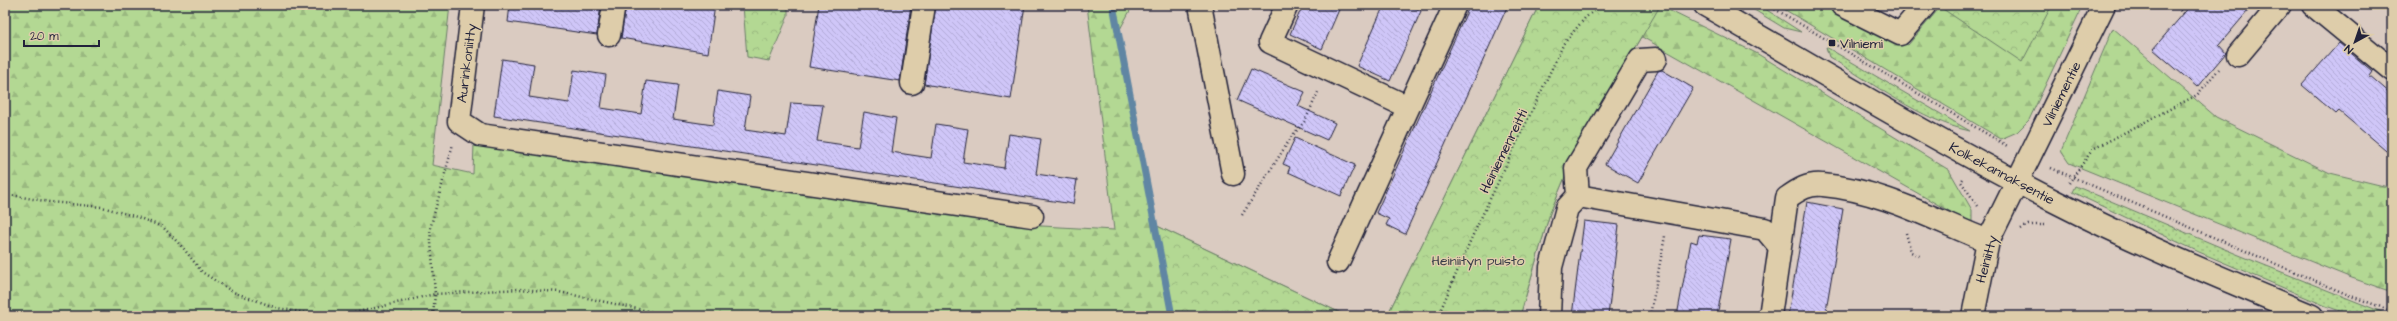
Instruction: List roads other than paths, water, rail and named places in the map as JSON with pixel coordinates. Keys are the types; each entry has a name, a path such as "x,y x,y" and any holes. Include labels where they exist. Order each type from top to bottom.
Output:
{"main road":[{"name":"Aurinkoniitty","path":"473,5 459,120 480,134 1032,216"},
{"path":"609,35 614,5"},
{"path":"912,83 924,5"},
{"path":"1200,5 1233,174"},
{"path":"1286,5 1270,42 1408,107"},
{"path":"1338,262 1455,5"},
{"name":"Kolkekannaksentie","path":"1705,5 2017,182 2166,254 2312,316"},
{"path":"1842,5 1900,34 1925,5"},
{"name":"Vilniementie","path":"2017,182 2104,5"},
{"path":"2238,55 2280,5"},
{"path":"2313,5 2392,70"},
{"path":"1549,316 1551,267 1566,208 1578,196 1576,168 1640,60 1656,59"},
{"name":"Heiniitty","path":"1973,316 1988,241 2017,182"},
{"path":"1770,316 1787,198 1800,188 1822,184 1876,196 1988,241"},
{"path":"1578,196 1669,210 1765,229 1780,247"}],"waterway":[{"path":"1113,5 1172,316"}],"place":[{"name":"Vilniemi","path":"1832,43"}],"park label":[{"name":"Heiniityn puisto","path":"1478,260"}]}
